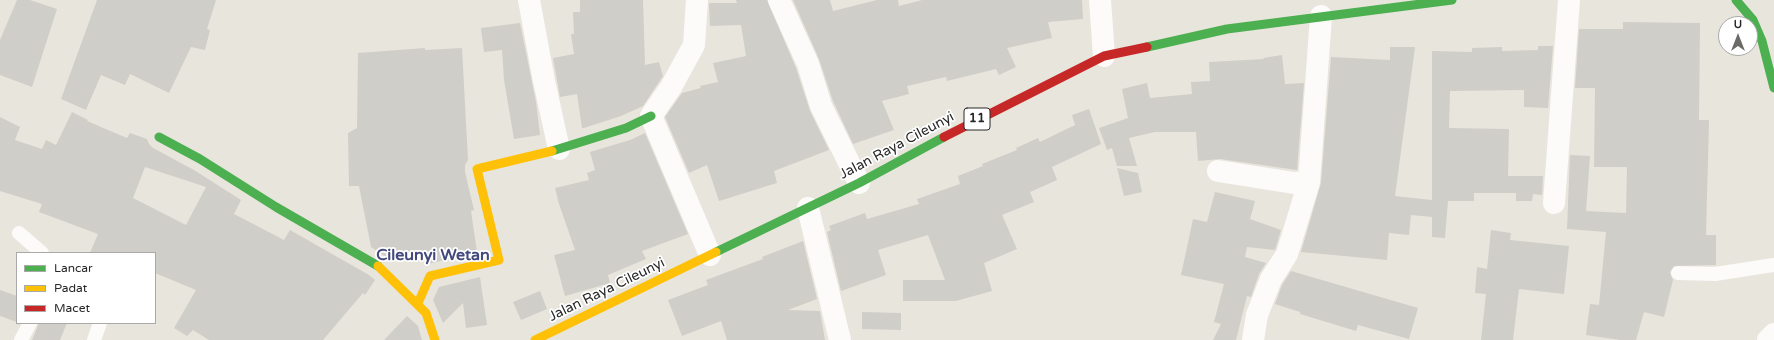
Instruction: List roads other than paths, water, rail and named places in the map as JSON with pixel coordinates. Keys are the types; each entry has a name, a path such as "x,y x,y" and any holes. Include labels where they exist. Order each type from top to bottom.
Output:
{"main road":[{"name":"Jalan Raya Cileunyi","path":"535,340 859,183 989,113 1104,56 1227,29 1452,0"},
{"path":"1736,0 1753,20 1762,41 1774,88"},
{"path":"418,303 430,276 499,260 476,169 537,156 626,128 651,116"},
{"path":"159,137 377,265 418,303 426,313 433,330 435,340"}],"street":[{"path":"529,0 544,81 559,149"},
{"path":"697,0 694,45 671,87 651,116 710,255"},
{"path":"779,0 808,64 821,106 859,183"},
{"path":"1100,0 1104,56"},
{"path":"1554,203 1569,0"},
{"path":"1253,340 1258,315 1271,279 1287,254 1309,182 1321,16"},
{"path":"1218,171 1294,183 1309,182"},
{"path":"808,208 840,340"},
{"path":"1768,340 1774,334"}],"lane":[{"path":"19,233 41,252"},
{"path":"1678,273 1715,274 1774,265"},
{"path":"21,340 29,324"},
{"path":"94,340 100,324"}],"district":[{"name":"Cileunyi Wetan","path":"433,256"}]}
